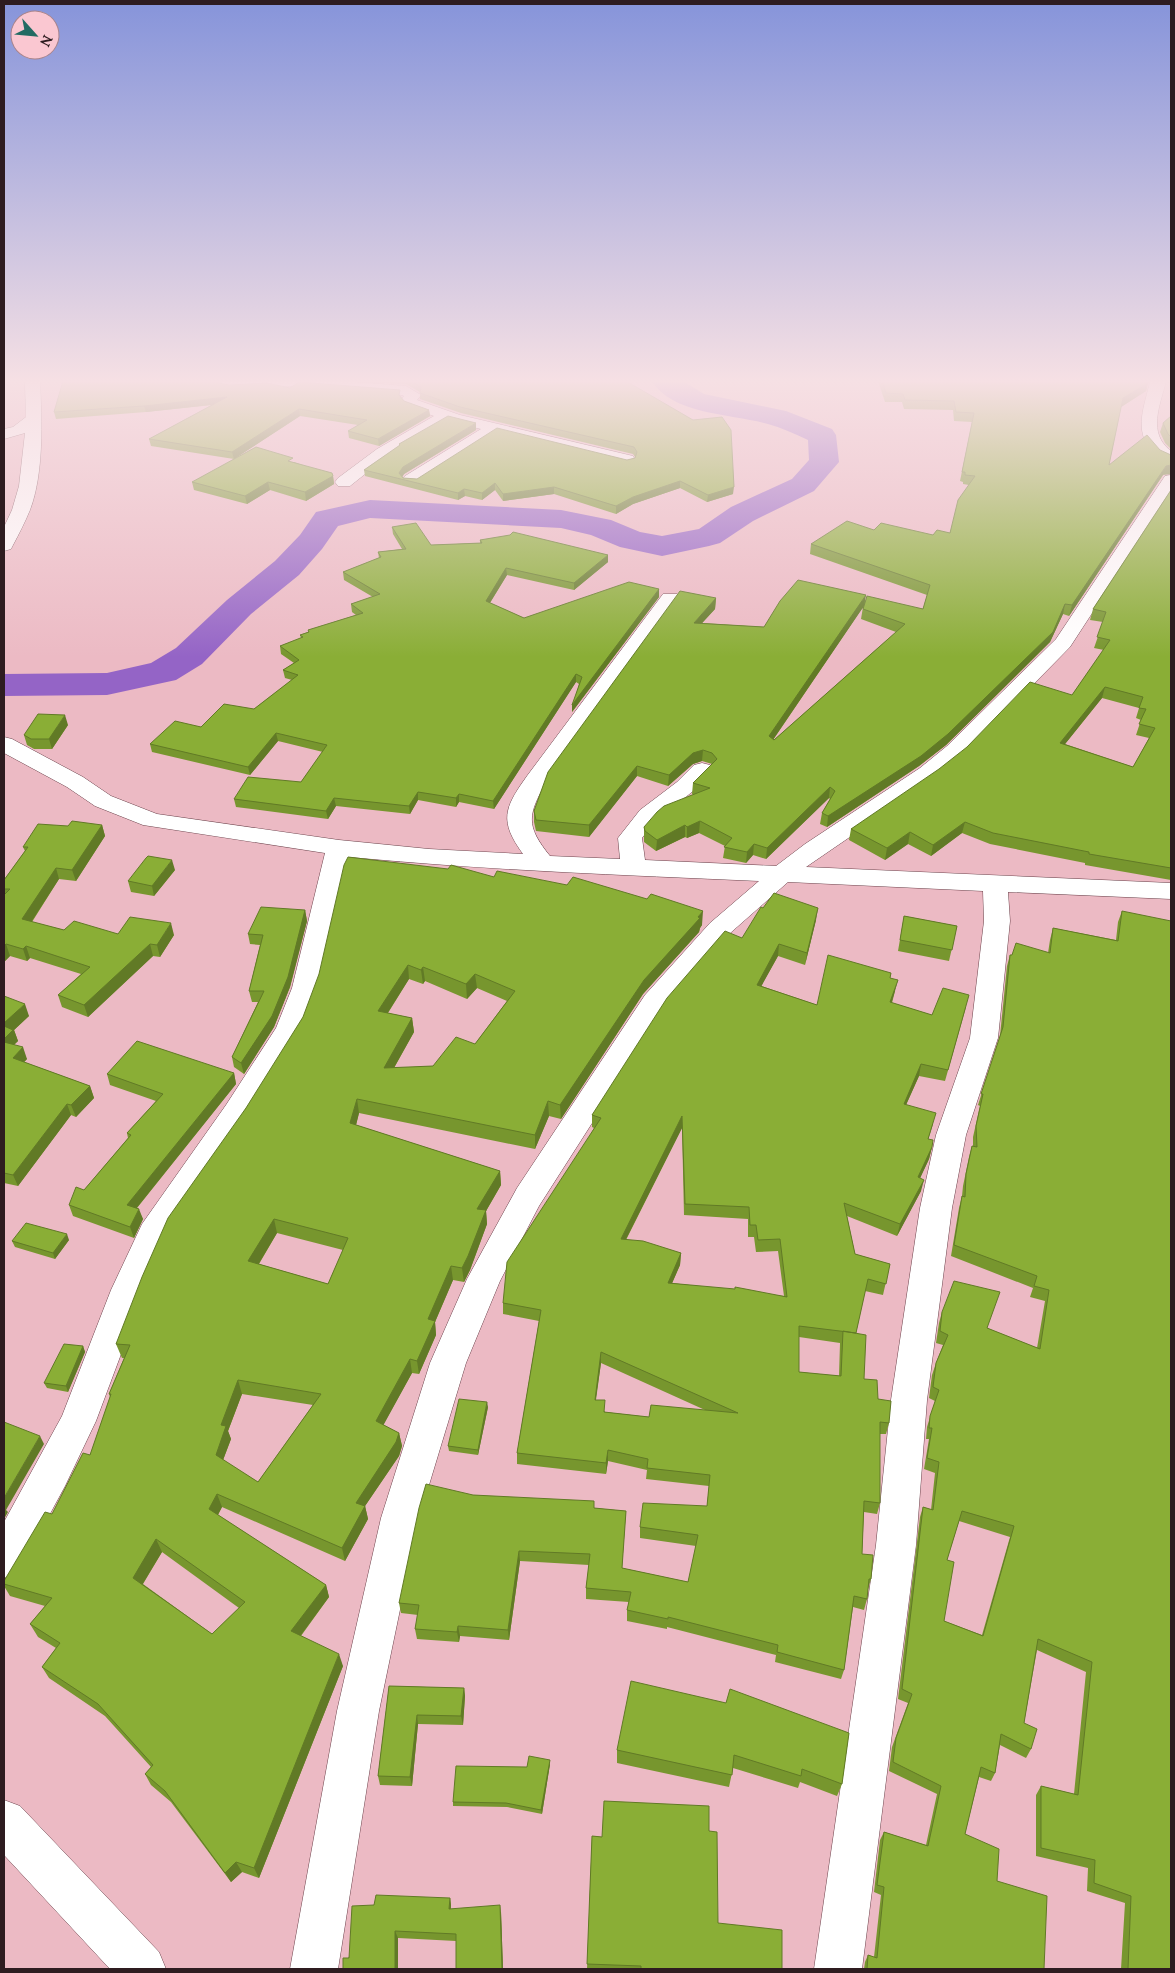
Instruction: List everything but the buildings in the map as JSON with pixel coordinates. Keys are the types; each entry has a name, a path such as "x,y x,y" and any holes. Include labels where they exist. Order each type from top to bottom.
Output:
{"street":[{"path":"4,545 21,510 28,486 29,473"},
{"path":"344,482 356,473"},
{"path":"411,480 422,473"},
{"path":"314,1969 357,1721 400,1518 448,1362 480,1287 528,1197 655,1002 719,929 782,874 928,773 955,751 1051,655 1079,622 1140,524 1171,480"},
{"path":"543,864 527,843 517,825 519,809 534,782 670,598"},
{"path":"4,744 75,782 103,802 152,820 339,848 429,857 543,864 1171,891"},
{"path":"634,868 630,838 648,815 684,787 702,770"},
{"path":"4,1559 48,1482 78,1421 128,1290 158,1224 237,1113 290,1030 306,988 339,848"},
{"path":"838,1969 896,1546 908,1400 936,1208 951,1135 972,1081 984,1038 997,920 995,884"},
{"path":"4,1822 142,1969"}],"waterway":[{"path":"4,685 107,684 163,672 189,656 239,607 287,568 311,542 327,519 370,509 561,519 600,527 631,540 662,546 709,536 742,514 803,485 814,473"}]}
